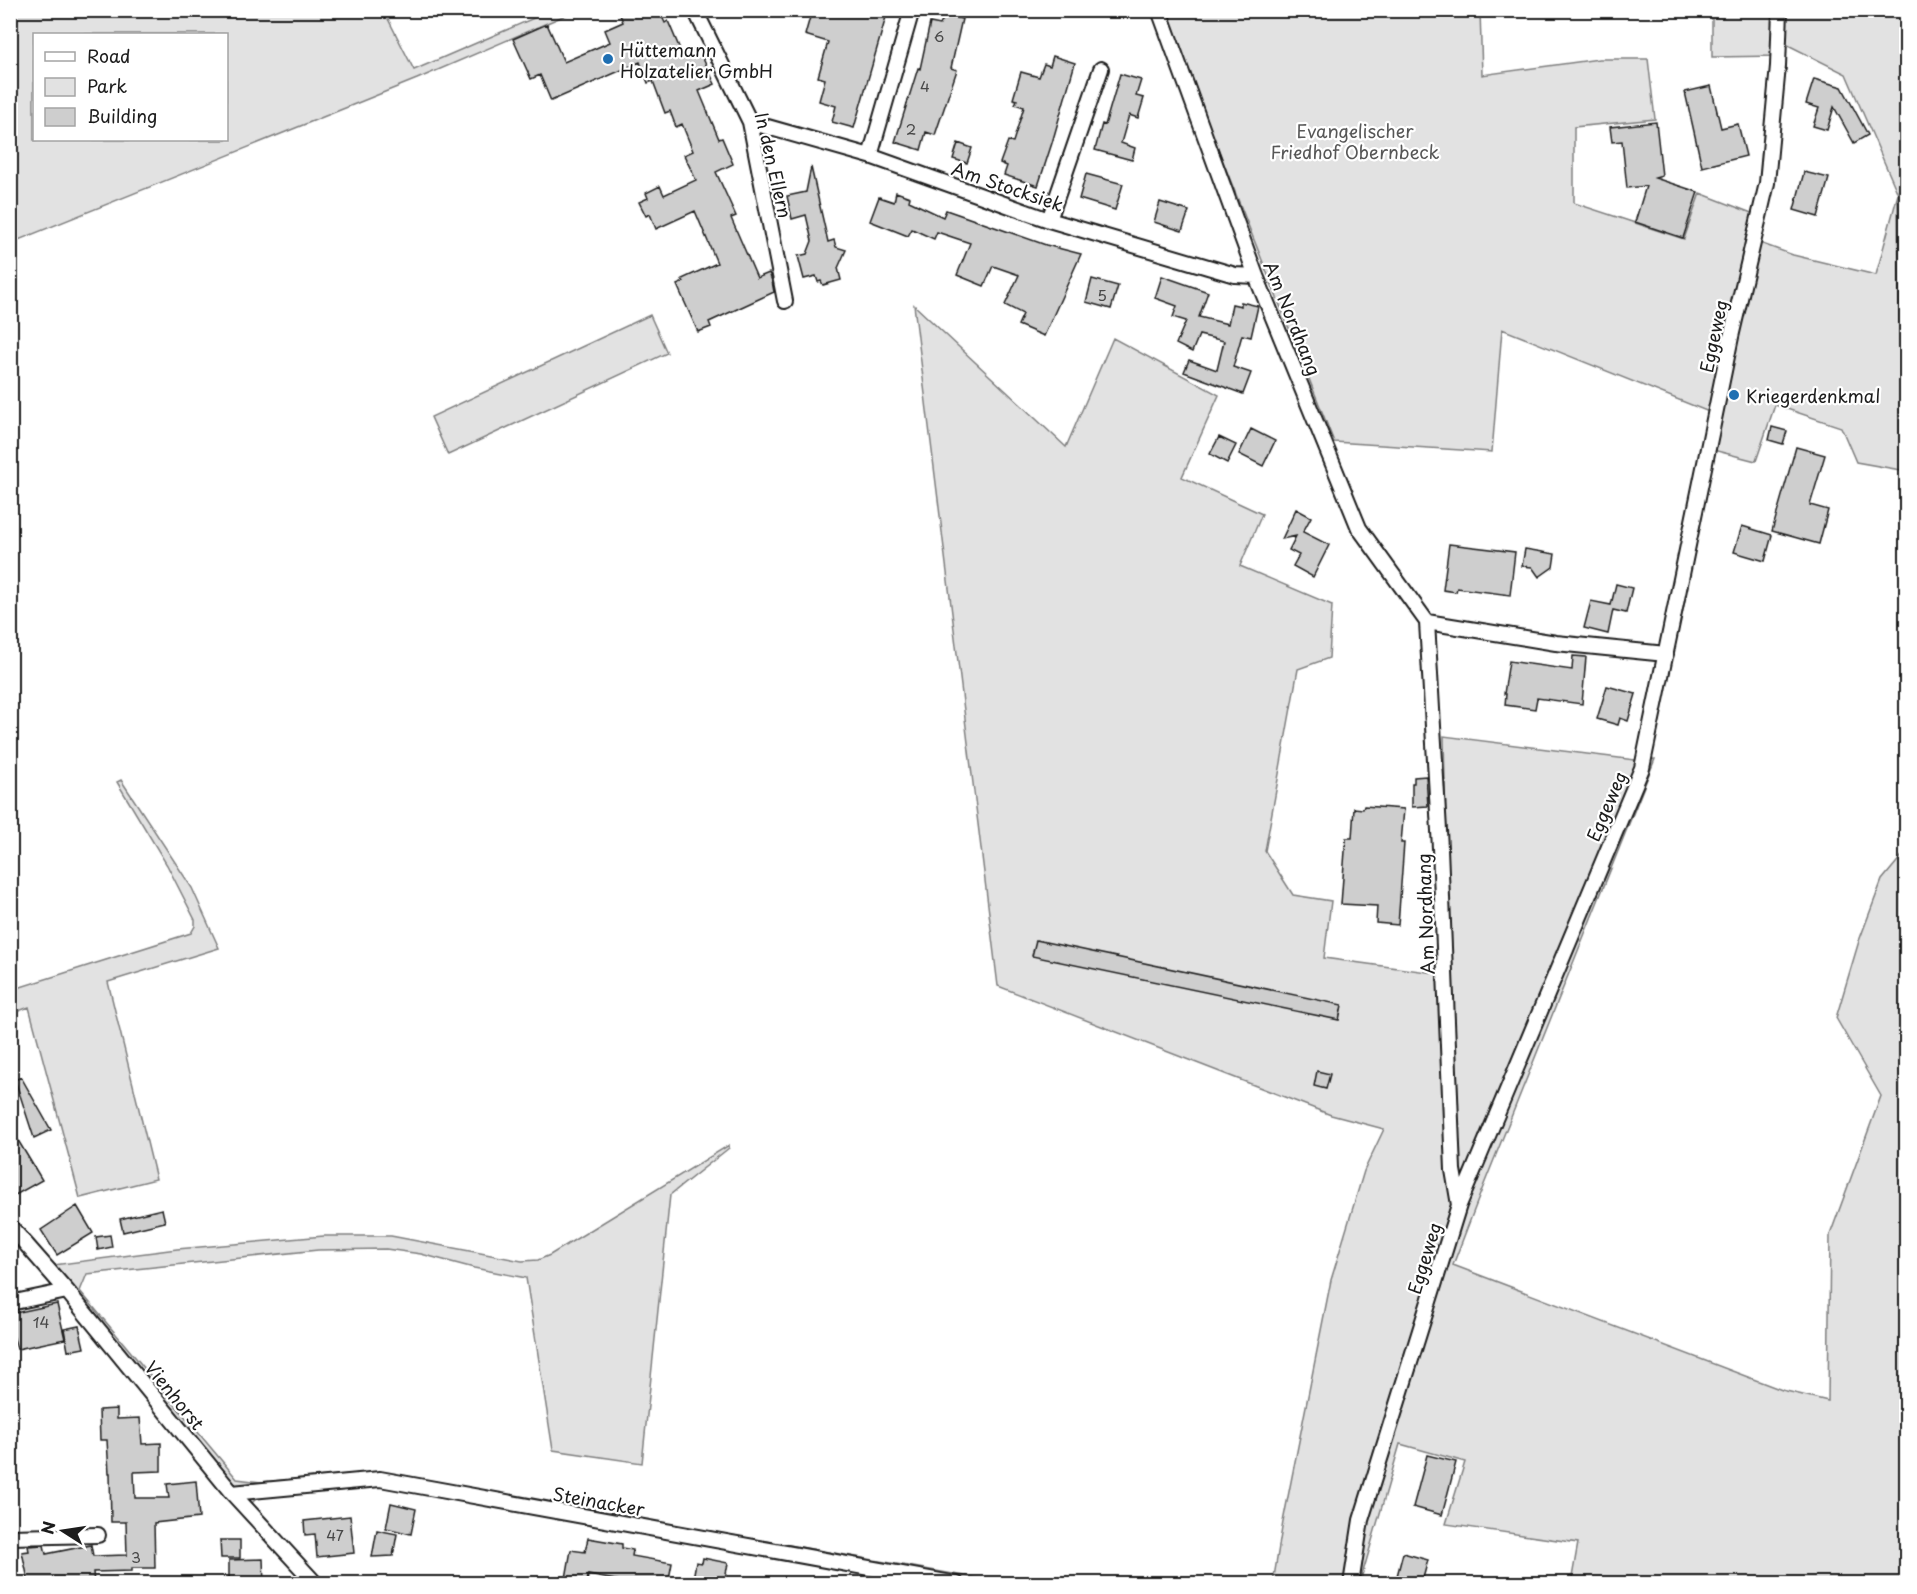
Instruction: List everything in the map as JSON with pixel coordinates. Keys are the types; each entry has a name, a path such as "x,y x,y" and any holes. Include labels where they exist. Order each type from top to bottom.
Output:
{"street":[{"name":"In den Ellern","path":"695,10 750,122 785,301"},
{"path":"870,156 912,10"},
{"name":"Am Nordhang","path":"1159,10 1256,276 1359,528 1426,622 1440,848 1453,1170 1459,1205"},
{"name":"Eggeweg","path":"1352,1581 1361,1520 1459,1205 1642,768 1731,337 1767,183 1778,66 1780,10"},
{"path":"1049,220 1101,69"},
{"name":"Am Stocksiek","path":"750,122 870,156 1049,220 1235,275 1256,276"},
{"path":"1426,622 1556,643 1666,654"},
{"name":"Vienhorst","path":"10,1226 67,1291 232,1493 316,1584"},
{"path":"10,1303 67,1291"},
{"name":"Steinacker","path":"232,1493 380,1479 957,1584"},
{"path":"10,1538 98,1535"},
{"path":"1352,1581 1366,1584"}],"green space":[{"path":"11,10 384,11 414,70 550,11 575,11 417,79 11,243"},
{"name":"Evangelischer Friedhof Obernbeck","path":"1167,11 1480,11 1482,75 1599,59 1648,59 1655,119 1574,127 1574,203 1684,239 1700,193 1762,217 1757,242 1793,255 1876,275 1898,194 1846,74 1780,41 1779,56 1712,57 1712,11 1906,11 1906,198 1898,195 1901,470 1856,462 1841,427 1775,405 1756,461 1713,450 1719,416 1502,329 1492,452 1334,442 1182,58"},
{"path":"914,305 1066,447 1113,338 1219,395 1182,477 1262,514 1240,566 1332,605 1329,658 1298,669 1265,851 1293,895 1331,901 1324,958 1449,975 1444,736 1635,760 1655,759 1453,1265 1782,1390 1828,1401 1830,1235 1881,1096 1836,1018 1859,941 1882,880 1906,851 1906,1583 1571,1583 1578,1543 1446,1524 1465,1462 1400,1444 1361,1579 1375,1583 1273,1583 1331,1280 1364,1171 1384,1129 1331,1115 998,986"},
{"path":"650,315 667,353 448,455 431,417"},
{"path":"121,780 192,888 219,948 108,982 156,1179 80,1198 29,1007 11,1014 11,990 191,933 195,926 195,920 167,865 117,782"},
{"path":"729,1145 729,1148 670,1195 642,1463 553,1450 526,1278 474,1268 421,1254 386,1249 318,1250 87,1274 80,1291 237,1479 261,1482 374,1472 1004,1583 907,1583 378,1483 258,1497 251,1504 53,1265 177,1249 324,1236 391,1236 522,1261 538,1260 550,1255"}],"building":[{"path":"618,10 659,10 665,23 668,21 682,54 698,48 715,84 699,91 719,139 722,138 733,164 716,172 736,216 731,218 757,278 769,273 772,281 774,292 709,322 711,327 698,332 677,285 684,282 682,279 717,263 695,211 656,229 650,214 646,216 639,202 648,198 646,193 660,186 664,195 696,180 684,155 693,151 682,124 676,127 670,111 665,113 653,81 648,83 640,62 551,101 540,75 531,79 513,39 547,24 564,62 610,42 605,30 623,22"},
{"path":"812,10 888,10 854,128 832,122 836,106 819,101 825,79 818,77 828,42 805,35"},
{"path":"945,15 962,19 951,68 957,70 935,135 926,132 921,150 895,142 918,68 920,69 930,23 940,25"},
{"path":"1053,56 1075,63 1038,186 1004,175 1007,166 1000,163 1008,141 1013,142 1024,107 1015,104 1017,100 1013,99 1021,72 1039,77 1044,64 1050,66"},
{"path":"1120,74 1141,80 1136,96 1144,98 1138,118 1129,115 1121,143 1135,148 1132,160 1095,150"},
{"path":"1814,79 1842,87 1868,135 1854,143 1834,107 1827,130 1813,126 1819,108 1806,104"},
{"path":"1711,86 1721,128 1738,124 1746,156 1702,167 1685,92"},
{"path":"1656,122 1662,176 1655,178 1698,192 1683,238 1635,222 1646,186 1627,188 1622,141 1612,142 1610,127"},
{"path":"958,143 972,148 967,163 953,159"},
{"path":"811,167 828,242 834,240 836,247 846,250 838,268 841,280 823,285 821,281 818,282 816,276 804,279 798,256 807,254 812,241 806,215 792,219 787,196 806,192"},
{"path":"1804,172 1829,178 1818,217 1794,210"},
{"path":"1086,174 1123,184 1115,210 1079,199"},
{"path":"896,192 910,197 909,201 943,217 946,210 1046,245 1081,254 1044,336 1018,325 1023,314 1005,305 1019,275 993,266 984,286 957,275 970,243 937,232 934,239 912,229 908,236 870,221 879,197 894,202"},
{"path":"1160,202 1189,211 1182,231 1154,222"},
{"path":"1162,276 1208,292 1199,317 1228,324 1232,304 1241,306 1241,302 1258,306 1251,337 1242,335 1233,367 1251,373 1243,394 1184,372 1189,360 1217,370 1224,341 1199,335 1192,352 1176,344 1186,321 1173,317 1177,306 1155,298"},
{"path":"1092,279 1118,286 1111,309 1086,302"},
{"path":"1772,427 1787,431 1783,444 1769,440"},
{"path":"1251,429 1275,441 1263,466 1239,454"},
{"path":"1219,437 1236,445 1227,463 1210,454"},
{"path":"1796,447 1825,455 1810,505 1828,510 1819,544 1772,531"},
{"path":"1296,509 1311,517 1303,532 1329,545 1313,577 1293,566 1299,555 1289,550 1296,536 1282,539"},
{"path":"1742,526 1772,535 1765,561 1734,552"},
{"path":"1449,544 1515,552 1510,595 1457,588 1456,592 1443,590"},
{"path":"1525,549 1555,554 1553,567 1539,577 1532,567 1522,566"},
{"path":"1616,584 1632,588 1626,613 1613,610 1608,634 1584,628 1591,601 1611,605"},
{"path":"1573,656 1586,657 1582,704 1537,698 1535,709 1505,705 1506,694 1504,694 1509,661 1572,670"},
{"path":"1607,686 1636,694 1628,721 1620,718 1618,725 1597,719"},
{"path":"1426,776 1428,806 1412,807 1414,777"},
{"path":"1364,806 1404,809 1398,925 1376,923 1377,906 1341,904 1346,838 1352,838 1354,808 1363,809"},
{"path":"1036,940 1342,1005 1339,1020 1032,956"},
{"path":"1317,1071 1330,1074 1326,1089 1314,1086"},
{"path":"21,1077 51,1130 34,1138 15,1080"},
{"path":"10,1127 42,1180 10,1198"},
{"path":"77,1206 93,1233 57,1255 41,1230"},
{"path":"162,1209 165,1222 123,1232 120,1219"},
{"path":"110,1235 112,1247 98,1250 96,1237"},
{"path":"57,1304 65,1339 17,1349 13,1335 10,1336 10,1314"},
{"path":"79,1326 84,1348 68,1351 64,1329"},
{"path":"117,1409 117,1419 140,1418 142,1444 161,1443 161,1471 134,1472 135,1498 169,1498 167,1484 196,1481 199,1518 154,1523 155,1568 93,1572 94,1584 80,1584 79,1580 57,1583 57,1580 29,1584 22,1552 29,1551 28,1546 44,1545 46,1554 91,1545 93,1556 127,1555 126,1522 111,1522 107,1440 100,1440 99,1410"},
{"path":"1427,1455 1456,1462 1442,1515 1413,1507"},
{"path":"391,1503 416,1509 411,1534 386,1528"},
{"path":"350,1516 354,1553 317,1557 315,1534 305,1535 304,1521"},
{"path":"377,1530 397,1534 393,1556 372,1557"},
{"path":"588,1538 622,1544 622,1548 633,1550 632,1556 672,1563 668,1584 637,1584 588,1575 587,1584 565,1584 571,1550 585,1552"},
{"path":"220,1540 240,1540 240,1558 221,1558"},
{"path":"1403,1553 1428,1560 1422,1582 1397,1576"},
{"path":"703,1558 728,1563 724,1584 698,1584 699,1580 693,1579 696,1562 702,1563"},
{"path":"263,1559 264,1584 229,1584 229,1560"}],"place":[{"name":"Hüttemann Holzatelier GmbH","path":"608,59"},
{"name":"Kriegerdenkmal","path":"1734,395"}]}
